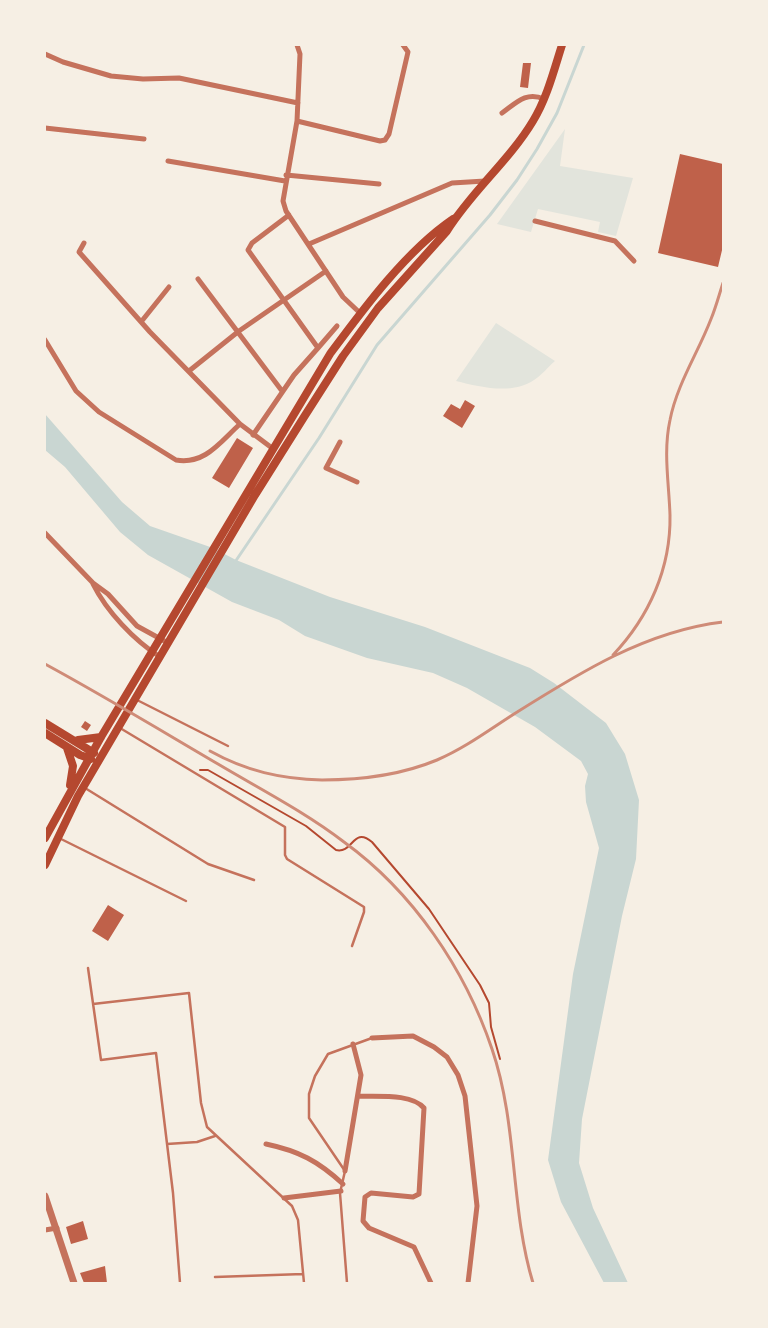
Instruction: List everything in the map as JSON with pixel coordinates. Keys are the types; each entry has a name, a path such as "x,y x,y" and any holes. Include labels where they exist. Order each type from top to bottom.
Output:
{"main road":[{"path":"45,865 57,837 83,788 255,495 343,356 378,308 447,231 455,218 524,134 544,99 562,45"},
{"path":"45,838 90,755 246,491 330,354 360,313 419,247 455,218"},
{"path":"45,723 76,740 90,755"},
{"path":"45,733 67,748 100,760"},
{"path":"76,740 89,740 101,737"},
{"path":"67,748 73,766 69,791"}],"street":[{"path":"298,45 300,54 297,121 286,175 283,201 289,215 343,297 360,313"},
{"path":"297,121 380,141 385,140 389,134 408,52 403,45"},
{"path":"45,54 63,62 111,76 143,79 179,78 298,103"},
{"path":"502,113 524,97 534,94 544,99"},
{"path":"45,128 144,139"},
{"path":"168,161 285,181"},
{"path":"286,175 379,184"},
{"path":"309,244 452,183 487,181"},
{"path":"289,215 252,243 248,250 318,348"},
{"path":"535,222 615,241 634,261"},
{"path":"84,242 79,252 141,322 240,424 272,448"},
{"path":"189,371 239,330 326,271"},
{"path":"198,278 239,330 282,391"},
{"path":"141,322 169,287"},
{"path":"370,301 378,308"},
{"path":"253,435 282,391 337,326"},
{"path":"45,340 76,391 99,412 176,460 189,462 200,459 240,424"},
{"path":"340,442 326,468 357,482"},
{"path":"45,532 93,583 108,594 144,631 168,643"},
{"path":"93,583 101,597 127,629 160,657"},
{"path":"372,1038 413,1036 434,1047 447,1057 458,1075 466,1096 477,1206 468,1283"},
{"path":"345,1170 361,1075 353,1044"},
{"path":"358,1096 407,1099 418,1102 424,1108 419,1194 413,1197 371,1193 365,1198 363,1222 369,1228 414,1247 431,1283"},
{"path":"266,1144 291,1150 322,1165 343,1184"},
{"path":"284,1198 341,1191"},
{"path":"45,1196 74,1283"},
{"path":"45,1230 56,1228"}],"lane":[{"path":"135,699 228,746"},
{"path":"118,727 285,826 285,854 287,859 362,905 364,912 352,946"},
{"path":"83,788 208,864 254,880"},
{"path":"57,837 186,901"},
{"path":"88,968 101,1060 156,1053 180,1283"},
{"path":"93,1004 189,993 201,1103 207,1127 292,1206 298,1220 304,1283"},
{"path":"347,1283 341,1191 345,1170 309,1118 309,1094 315,1076 328,1054 372,1038"},
{"path":"167,1144 197,1142 215,1136"},
{"path":"215,1277 303,1274"}],"path":[{"path":"196,772 208,770 306,826 336,850 342,851 347,849 359,837 364,837 372,842 429,909 480,985 489,1003 491,1028 500,1059"}],"shaded area":[{"path":"565,129 560,166 633,178 616,236 598,232 600,222 538,209 531,232 497,224"},
{"path":"496,323 555,361 534,380 516,387 496,388 456,381"},
{"path":"45,414 122,502 150,526 213,548 236,560 330,597 425,627 530,668 554,683 606,723 625,754 639,800 636,859 622,916 582,1119 579,1163 593,1208 628,1283 604,1283 561,1202 548,1160 573,974 599,848 586,802 585,786 588,774 581,761 535,727 467,688 433,673 367,658 305,636 279,620 232,602 148,555 120,532 65,467 45,450"}],"building":[{"path":"523,63 531,63 528,88 520,87"},
{"path":"680,154 723,164 723,246 718,267 658,253"},
{"path":"465,400 475,406 462,428 443,416 451,404 460,409"},
{"path":"237,438 253,448 229,488 212,478"},
{"path":"85,721 91,725 87,731 81,727"},
{"path":"108,905 124,915 108,941 92,931"},
{"path":"83,1221 88,1239 71,1244 66,1227"},
{"path":"105,1266 107,1283 84,1283 80,1273"}],"waterway":[{"path":"235,562 319,438 377,345 490,215 517,180 557,113 584,45"}],"railway":[{"path":"613,655 637,625 647,608 662,573 669,535 667,444 670,420 683,381 706,332 723,283"},
{"path":"210,751 250,769 292,778 337,780 395,773 437,760 457,750 588,669 640,644 667,634 723,622"},
{"path":"45,664 132,713 314,821 369,862 414,908 452,962 481,1019 492,1049 506,1107 521,1225 533,1283"}]}
